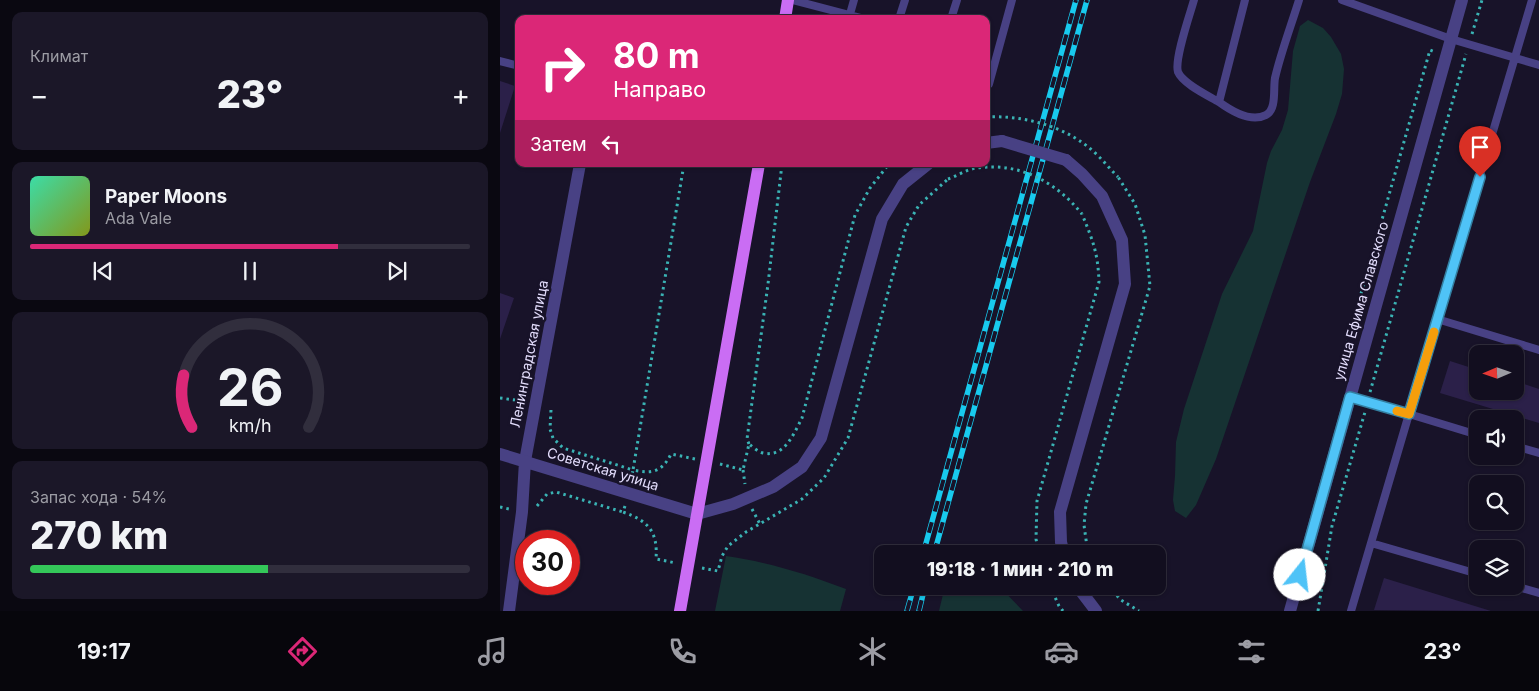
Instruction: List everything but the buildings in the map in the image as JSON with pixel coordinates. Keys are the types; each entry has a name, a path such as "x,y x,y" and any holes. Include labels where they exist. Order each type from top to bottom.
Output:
{"main road":[{"path":"786,15 788,0"},
{"path":"680,611 758,167"}],"street":[{"name":"улица Ефима Славского","path":"1290,611 1462,0"},
{"path":"990,142 1002,141 1066,160 1102,196 1122,240 1124,284 1060,512 1062,545"},
{"name":"Ленинградская улица","path":"509,611 522,512 525,461 579,167"},
{"path":"697,514 733,504 773,487 802,467 821,438 882,219 903,184 924,167"},
{"name":"Советская улица","path":"500,454 697,514"},
{"path":"1084,595 1096,611"}],"lane":[{"path":"792,0 853,15"},
{"path":"850,14 854,0"},
{"path":"900,15 905,0"},
{"path":"953,15 957,0"},
{"path":"990,80 1012,0"},
{"path":"1194,0 1177,62 1178,72 1184,81 1231,111 1246,116 1266,115 1272,108 1275,78 1299,0"},
{"path":"1219,102 1245,0"},
{"path":"1342,0 1451,39 1539,65"},
{"path":"1351,611 1532,0"},
{"path":"500,61 515,65"},
{"path":"1437,319 1539,350"},
{"path":"1350,397 1469,432"},
{"path":"1524,449 1539,453"},
{"path":"1371,542 1469,571"},
{"path":"1524,589 1539,593"}],"path":[{"path":"1318,611 1332,526 1482,0"},
{"path":"990,118 1032,121 1064,132 1093,151 1118,178 1135,204 1145,235 1150,286 1086,504 1084,526 1087,545"},
{"path":"623,512 634,470 684,167"},
{"path":"782,167 768,284 746,439 749,444 762,453 776,453 789,443 802,418 855,215 870,188 887,167"},
{"path":"500,509 534,514 537,505 547,494 556,492 640,518 652,530 657,546 656,559 718,572 722,556 728,546 746,532 802,498 824,478 848,438 906,227 919,205 948,179 976,168 1011,168 1045,180 1069,199 1082,214 1094,242 1098,259 1099,282 1037,501 1037,545"},
{"path":"500,398 552,404 550,429 554,438 563,448 648,473 658,470 667,462 671,454 743,470 749,444"},
{"path":"1054,595 1063,611"},
{"path":"1116,595 1139,611"}],"green space":[{"path":"1308,20 1323,28 1341,54 1344,69 1342,94 1310,182 1216,459 1196,505 1186,518 1175,511 1173,500 1176,442 1184,409 1222,294 1253,231 1267,163 1282,130 1288,110 1293,51 1300,26"},
{"path":"726,556 787,569 846,589 840,611 715,611"},
{"path":"943,595 1008,595 1023,611 939,611"}],"railway":[{"path":"925,545 1076,0"},
{"path":"936,545 1087,0"},
{"path":"907,611 911,595"},
{"path":"919,611 923,595"}],"slow traffic":[{"path":"1397,411 1409,414 1434,332"}],"route":[{"path":"1300,575 1350,397 1409,414 1480,177"}]}
